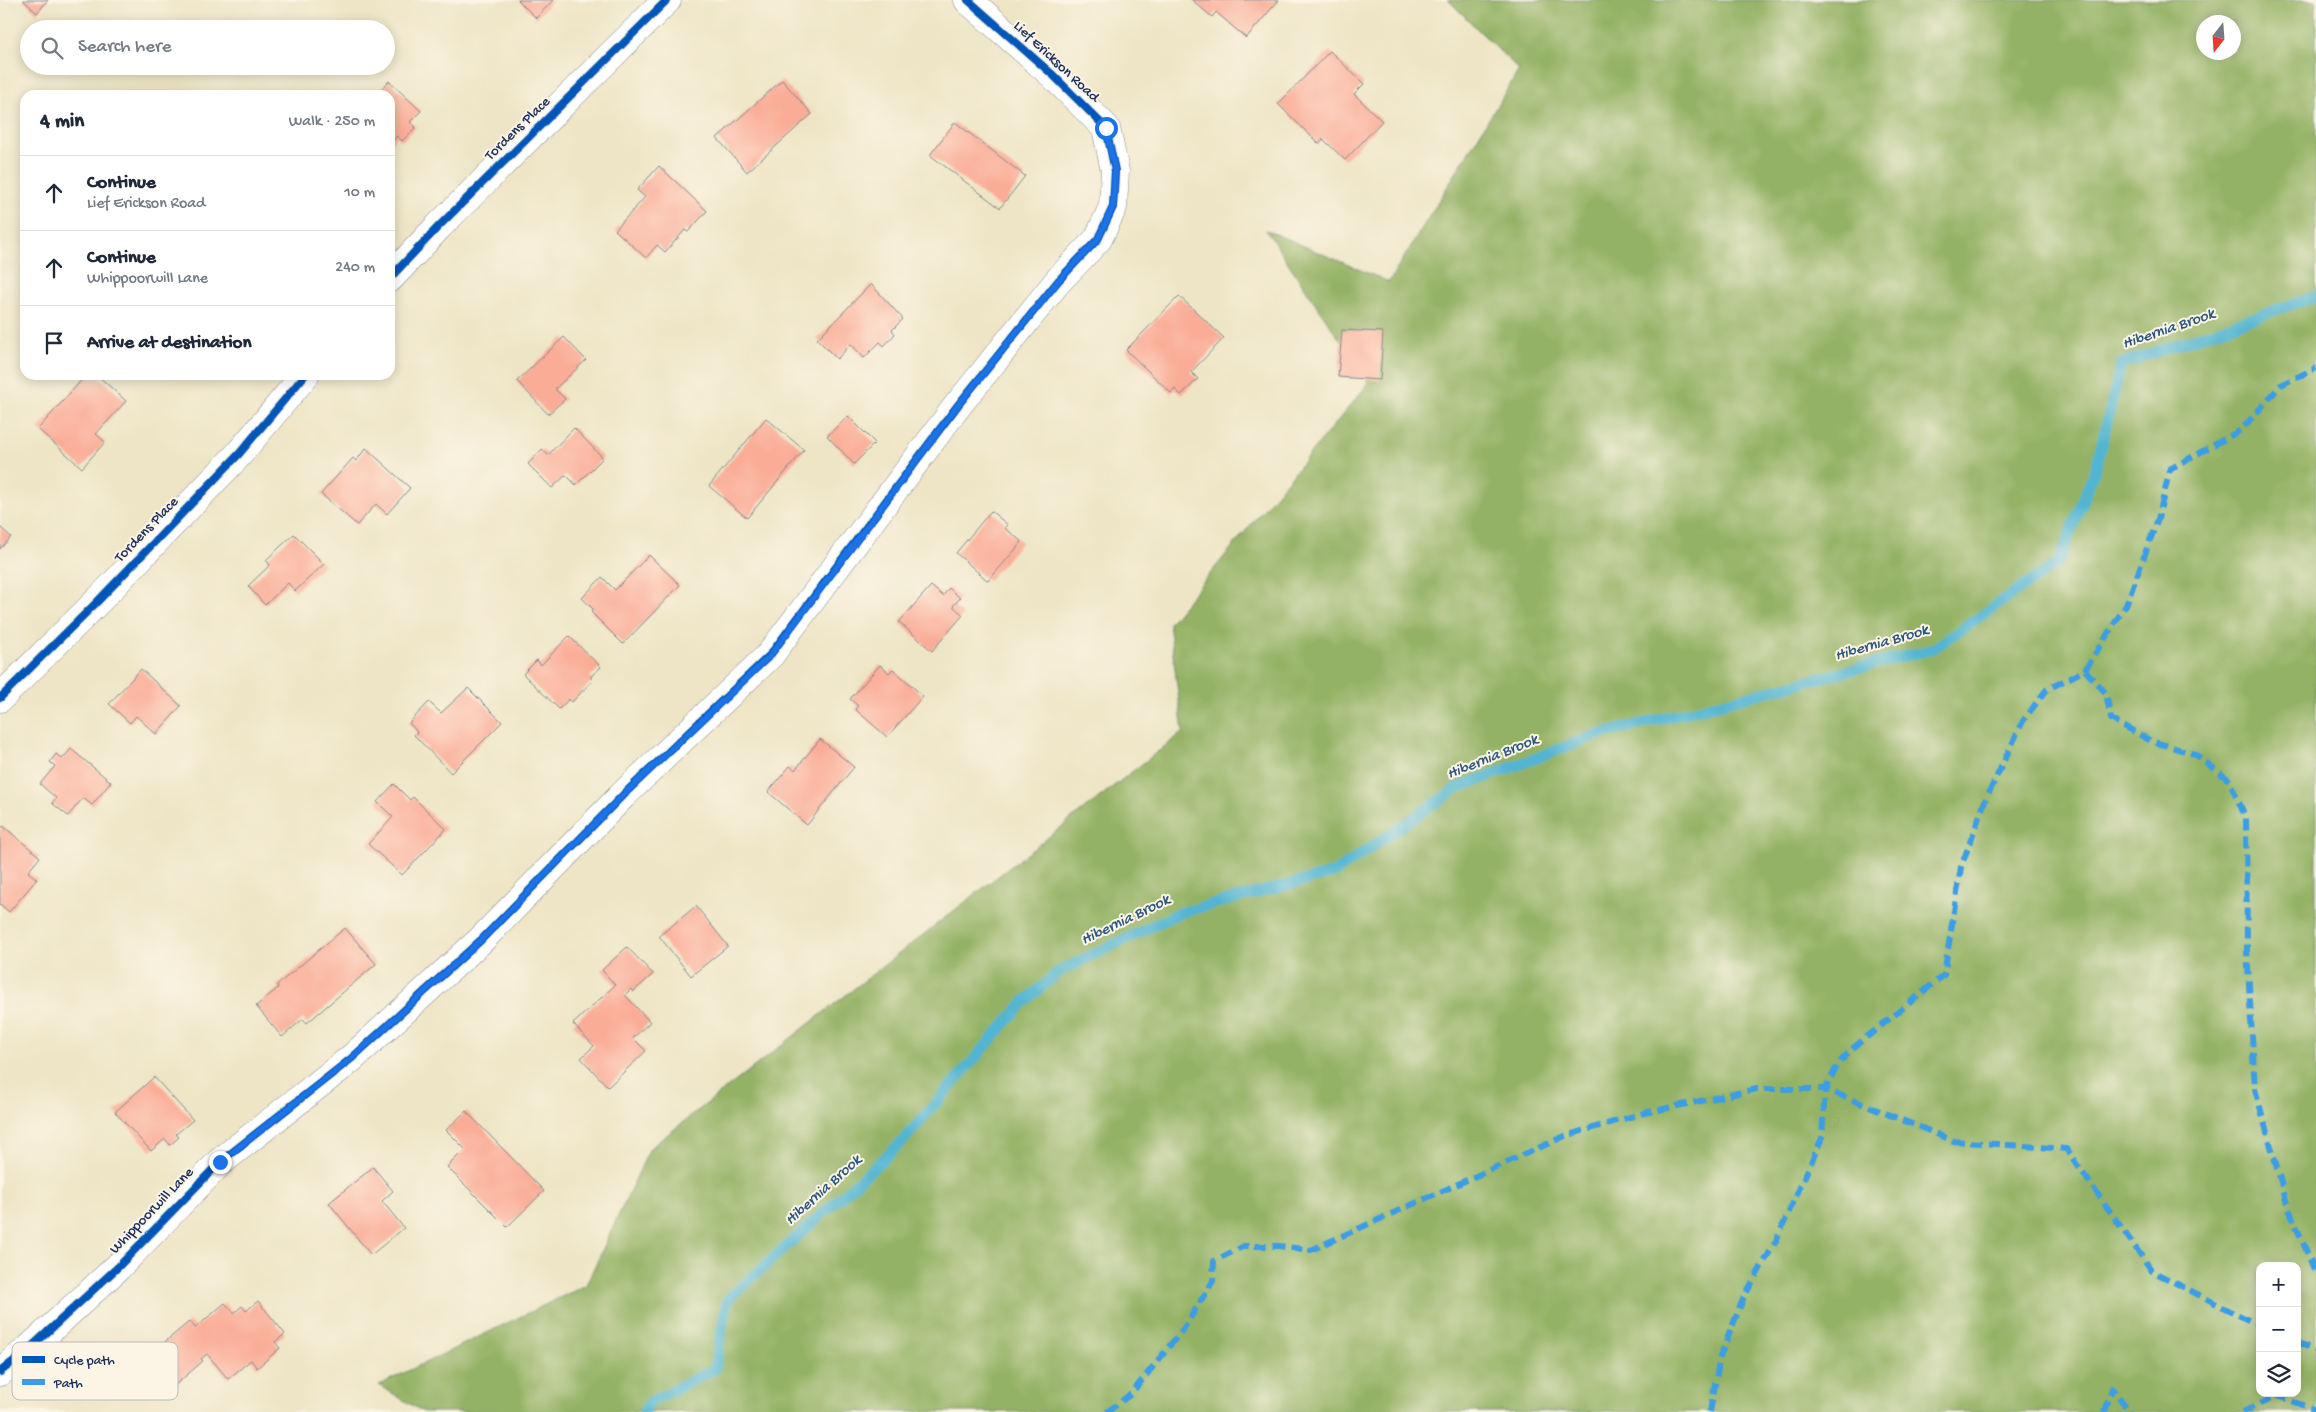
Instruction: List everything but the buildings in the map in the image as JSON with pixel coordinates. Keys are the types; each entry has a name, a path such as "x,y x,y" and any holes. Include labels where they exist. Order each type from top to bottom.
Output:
{"street":[{"name":"Tordens Place","path":"395,273 438,227 667,0"},
{"name":"Lief Erickson Road","path":"968,0 1053,75 1106,128 1115,171 1114,182"},
{"name":"Whippoorwill Lane","path":"37,1342 118,1267 220,1162 352,1058 481,940 623,795 770,656 958,405 1058,281 1098,239 1113,207 1114,182"},
{"name":"Tordens Place","path":"0,698 97,602 239,454 301,380"},
{"name":"Whippoorwill Lane","path":"0,1372 12,1362"}],"green space":[{"path":"1448,0 2316,0 2316,1412 423,1412 379,1385 586,1285 650,1148 1183,732 1169,623 1369,383 1266,230 1389,282 1519,70"}],"waterway":[{"name":"Hibernia Brook","path":"644,1412 650,1402 715,1369 727,1300 903,1141 1024,1002 1060,971 1179,913 1334,873 1457,788 1594,736 1933,649 2059,562 2097,464 2121,364 2316,296"}],"marked path":[{"path":"1710,1412 1720,1357 1744,1297 1776,1241 1822,1138 1825,1089 1839,1063 1853,1048 1944,975 1961,867 1985,801 2023,721 2046,690 2085,670 2126,605 2158,519 2170,469 2241,430 2281,385 2316,368"},
{"path":"2085,670 2106,693 2111,719 2151,741 2195,754 2229,780 2246,818 2247,950 2255,1089 2287,1204 2316,1274"},
{"path":"1107,1412 1131,1394 1184,1328 1213,1281 1214,1261 1244,1246 1279,1246 1311,1250 1565,1136 1644,1113 1757,1089 1825,1089 1954,1141 2066,1149 2152,1271 2256,1324"},
{"path":"2301,1344 2316,1351"},
{"path":"2105,1412 2112,1388 2130,1412"},
{"path":"2243,1412 2277,1396 2316,1410"}],"cycle path":[{"path":"395,273 438,227 667,0"},
{"path":"37,1342 118,1267 220,1162 352,1058 481,940 623,795 770,655 958,405 1058,281 1098,239 1113,207 1115,171 1106,128 1053,75 968,0"},
{"path":"0,698 97,602 239,454 301,380"},
{"path":"0,1372 12,1362"}],"route":[{"path":"220,1162 352,1058 481,940 623,795 770,656 958,405 1058,281 1098,239 1113,207 1115,171 1106,128"}]}
